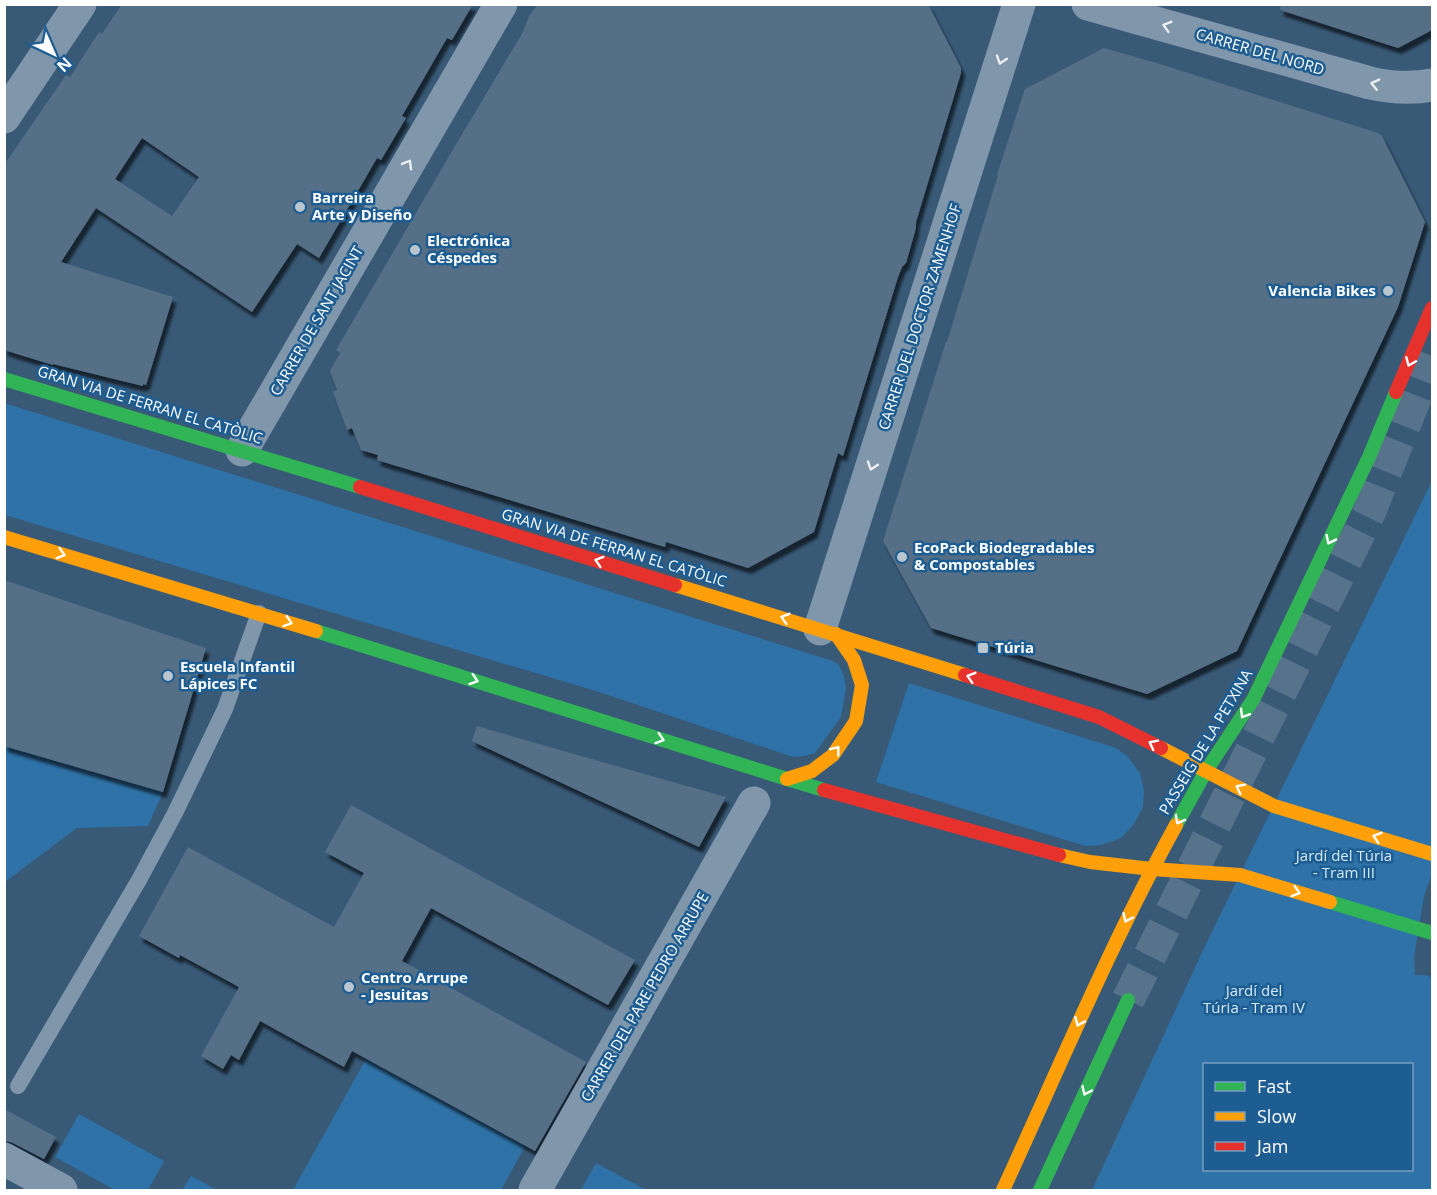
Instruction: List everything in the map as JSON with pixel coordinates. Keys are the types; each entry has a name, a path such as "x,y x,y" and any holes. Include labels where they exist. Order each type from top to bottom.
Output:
{"main road":[{"name":"PASSEIG DE LA PETXINA","path":"1003,1191 1104,968 1152,869 1206,771 1254,698 1369,457 1432,308"},
{"name":"GRAN VIA DE FERRAN EL CATÒLIC","path":"4,379 242,450 1099,717 1274,806 1432,854"},
{"path":"4,537 259,612 787,779 1053,854 1090,862 1152,869 1240,875 1432,933"},
{"path":"787,779 812,771 833,755 856,721 862,685 854,660 828,632"},
{"path":"1040,1191 1128,1000"}],"street":[{"path":"4,117 80,4"},
{"name":"CARRER DE SANT JACINT","path":"242,450 501,4"},
{"name":"CARRER DEL DOCTOR ZAMENHOF","path":"828,632 1019,4"},
{"name":"CARRER DEL NORD","path":"1088,4 1370,83 1393,88 1419,88 1432,85"},
{"name":"CARRER DEL PARE PEDRO ARRUPE","path":"535,1191 754,803"},
{"path":"4,1159 61,1191"}],"lane":[{"path":"18,1086 139,880 175,813 225,710 259,612"}],"green space":[{"path":"4,403 833,661 839,665 846,688 841,717 815,753 793,757 596,691 5,515"},
{"path":"1432,481 1432,1190 1092,1190 1205,946"},
{"path":"909,683 1116,748 1127,756 1140,773 1144,791 1143,807 1134,824 1121,838 1101,845 1085,846 876,782"},
{"path":"5,746 163,792 148,826 77,828 5,882"},
{"path":"366,1059 525,1146 501,1190 293,1190"},
{"path":"79,1114 164,1161 148,1190 115,1190 55,1157"},
{"path":"596,1163 646,1190 581,1190"},
{"path":"191,1176 217,1190 182,1190"}],"pier":[{"path":"1432,877 1432,978 1415,975 1414,957 1424,896"}],"building":[{"path":"122,4 473,4 452,40 447,38 402,116 406,118 381,160 377,158 319,258 297,244 252,312 96,208 61,262 173,297 146,385 143,384 143,386 53,365 4,350 4,165 66,75 70,77 99,32 102,34","holes":["142,138 199,177 172,216 115,179"]},
{"path":"538,4 928,4 961,68 906,263 898,277 843,456 838,453 814,532 748,568 666,542 665,547 377,460 378,455 361,450 352,428 347,430 333,392 337,390 330,371 340,353 336,350"},
{"path":"1281,4 1432,4 1432,30 1398,48 1280,10"},
{"path":"1104,48 1378,133 1382,136 1425,222 1398,307 1237,651 1147,694 931,628 883,541 1025,89"},
{"path":"4,580 206,648 163,792 4,746"},
{"path":"477,726 726,797 699,847 472,741"},
{"path":"351,805 635,960 608,1005 431,908 402,961 586,1062 535,1151 352,1051 344,1067 260,1021 239,1060 231,1055 223,1069 201,1056 239,987 139,936 188,847 334,927 364,873 325,852"},
{"path":"4,1109 56,1137 44,1159 4,1140"}],"tunnel":[{"path":"1128,1000 1369,513 1432,356"}],"traffic: fast":[{"path":"4,379 360,487"},
{"path":"1176,825 1206,771 1254,698 1369,457 1396,392"},
{"path":"316,631 824,790"},
{"path":"1330,902 1432,933"},
{"path":"1040,1190 1128,1000"}],"traffic: slow":[{"path":"4,537 316,631"},
{"path":"675,585 965,675"},
{"path":"787,779 812,771 833,755 856,721 862,685 854,660 836,634"},
{"path":"1161,748 1274,806 1432,854"},
{"path":"1003,1190 1107,960 1176,825"},
{"path":"1059,855 1090,862 1152,869 1240,875 1330,902"}],"traffic: jam":[{"path":"1396,392 1432,308"},
{"path":"360,487 675,585"},
{"path":"965,675 1099,717 1161,748"},
{"path":"824,790 1059,855"}],"place":[{"name":"Barreira Arte y Diseño","path":"300,207"},
{"name":"Electrónica Céspedes","path":"415,250"},
{"name":"Valencia Bikes","path":"1388,291"},
{"name":"EcoPack Biodegradables & Compostables","path":"902,557"},
{"name":"Túria","path":"983,648"},
{"name":"Escuela Infantil Lápices FC","path":"168,676"},
{"name":"Centro Arrupe - Jesuitas","path":"349,987"}],"park label":[{"name":"Jardí del Túria - Tram III","path":"1344,864"},
{"name":"Jardí del Túria - Tram IV","path":"1254,1000"}]}
